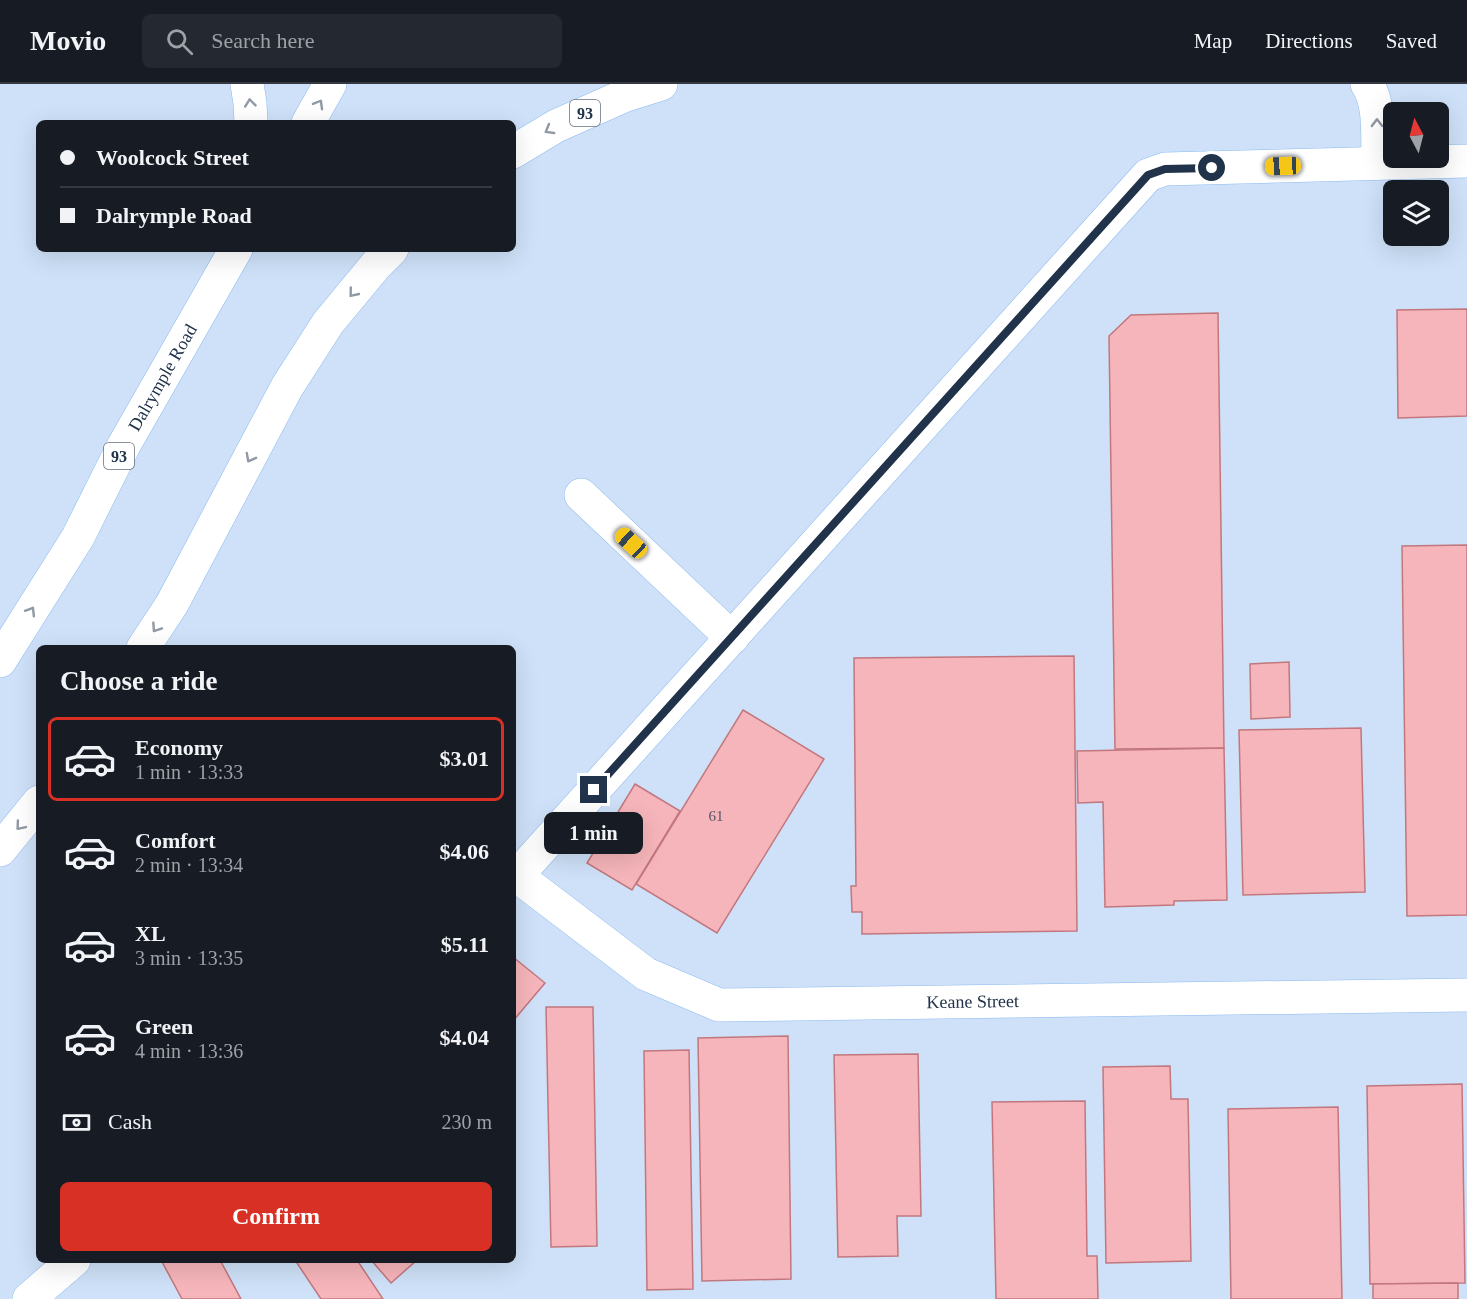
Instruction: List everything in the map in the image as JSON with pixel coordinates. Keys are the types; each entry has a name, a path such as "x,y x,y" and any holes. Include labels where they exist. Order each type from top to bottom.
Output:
{"street":[{"path":"247,84 251,120"},
{"path":"310,120 330,84"},
{"name":"93","path":"516,150 556,126 626,95 661,84"},
{"path":"1367,84 1371,89 1376,111 1378,164"},
{"path":"516,877 1148,175 1165,169 1467,161"},
{"path":"124,445 211,252"},
{"name":"Dalrymple Road","path":"0,661 78,537 124,445 234,252"},
{"path":"144,645 172,604 293,378 328,323 376,264 389,252"},
{"path":"581,495 732,638"},
{"path":"0,850 36,806"},
{"name":"Keane Street","path":"516,879 646,974 719,1005 1467,995"},
{"path":"29,1299 71,1263"}],"building":[{"path":"1467,309 1467,416 1398,418 1397,310"},
{"path":"1218,313 1224,748 1115,749 1109,336 1131,315"},
{"path":"1467,545 1467,915 1407,916 1402,546"},
{"path":"1074,656 1077,931 862,934 862,912 852,912 851,886 856,886 854,658"},
{"path":"1289,662 1290,717 1251,719 1250,664"},
{"path":"743,710 824,759 717,933 636,884"},
{"path":"1361,728 1365,892 1243,895 1239,730"},
{"path":"1224,748 1227,900 1174,901 1174,905 1105,907 1103,802 1078,803 1077,751"},
{"path":"635,784 680,811 632,890 587,863"},
{"path":"516,959 545,983 516,1017"},
{"path":"546,1007 593,1007 597,1246 551,1247"},
{"path":"788,1036 791,1279 702,1281 698,1038"},
{"path":"689,1050 693,1289 647,1290 644,1051"},
{"path":"918,1054 921,1216 897,1216 898,1256 838,1257 834,1055"},
{"path":"1170,1066 1171,1099 1188,1099 1191,1261 1106,1263 1103,1067"},
{"path":"1462,1084 1465,1283 1370,1284 1367,1086"},
{"path":"1085,1101 1087,1256 1097,1256 1098,1299 996,1299 992,1102"},
{"path":"1338,1107 1342,1299 1231,1299 1228,1109"},
{"path":"163,1263 222,1263 241,1299 182,1299"},
{"path":"297,1263 359,1263 383,1299 321,1299"},
{"path":"374,1263 414,1263 391,1283"},
{"path":"1458,1283 1458,1299 1373,1299 1373,1284"}],"route":[{"path":"594,790 1148,175 1165,169 1212,168"}]}
